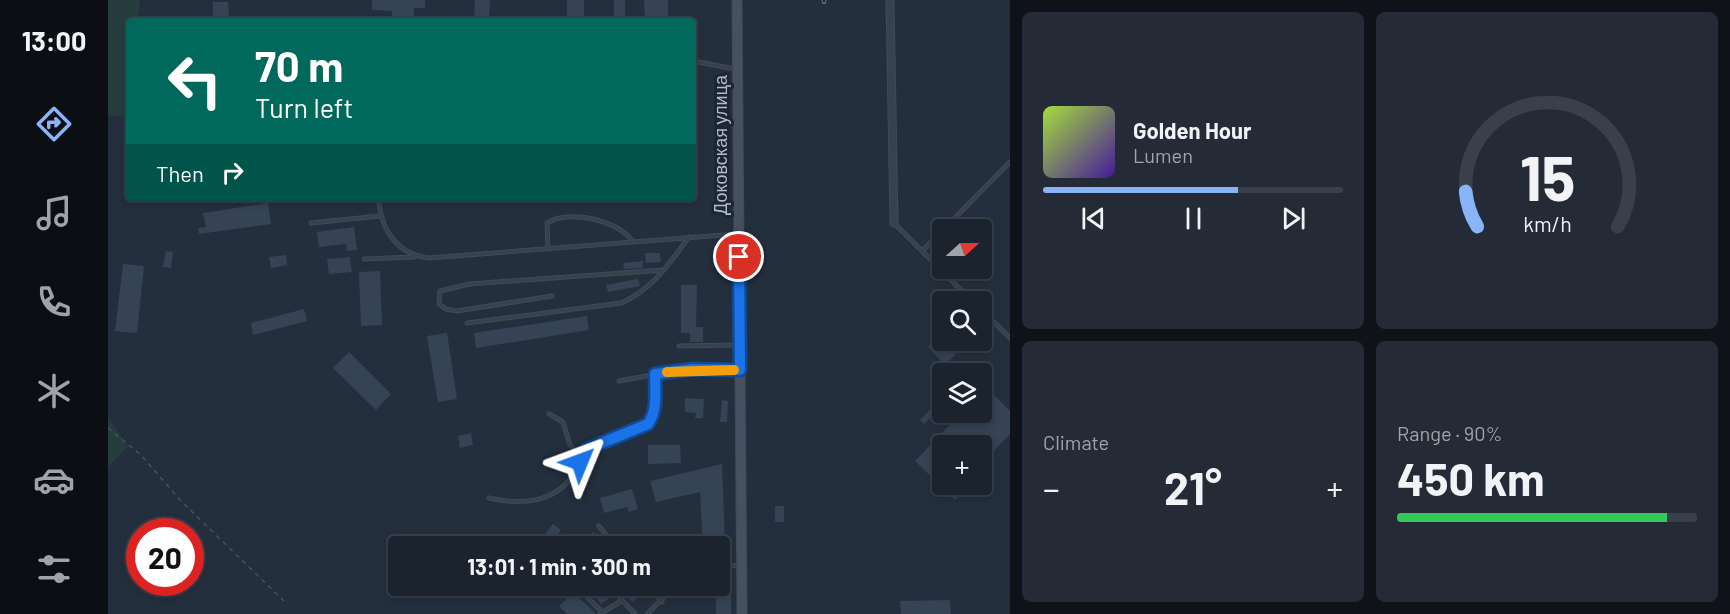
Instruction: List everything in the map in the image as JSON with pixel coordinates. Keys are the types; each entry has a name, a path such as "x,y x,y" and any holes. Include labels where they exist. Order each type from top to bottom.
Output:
{"street":[{"name":"Доковская улица","path":"737,0 742,614"},
{"path":"890,0 894,223"}],"lane":[{"path":"696,62 737,69"},
{"path":"954,219 1010,162"},
{"path":"379,202 380,216 398,246 416,257"},
{"path":"311,223 380,216"},
{"path":"548,249 547,224 566,216 597,221 623,231 633,242"},
{"path":"894,223 962,291"},
{"path":"364,258 429,258 738,234"},
{"path":"467,322 621,303 636,297 664,270 689,237"},
{"path":"922,251 932,241"},
{"path":"552,296 456,311 446,309 439,304 438,297 440,291 446,288 469,284 664,270"},
{"path":"992,320 1010,338"},
{"path":"679,346 740,345"},
{"path":"619,381 693,369 740,370"},
{"path":"489,498 521,502 551,496 573,476 581,454 611,437 648,424 653,417 655,406 655,374"},
{"path":"549,414 563,422 570,445 581,454"},
{"path":"599,526 607,536"},
{"path":"730,565 742,566"},
{"path":"585,596 601,613 621,601"},
{"path":"617,596 634,614"},
{"path":"657,596 662,602"},
{"path":"647,614 667,596"},
{"path":"654,610 657,614"}],"path":[{"path":"108,428 141,455 181,501 284,601"}],"green space":[{"path":"108,0 140,0 138,18 126,18 126,117 108,115"},
{"path":"108,418 128,446 108,467"}],"building":[{"path":"372,0 425,0 425,8 414,8 414,18 392,18 392,11 372,10"},
{"path":"475,0 490,0 489,18 474,18"},
{"path":"567,0 584,0 584,16 567,16"},
{"path":"614,0 625,0 625,18 614,18"},
{"path":"644,0 668,0 668,18 645,18"},
{"path":"213,2 228,2 229,18 213,18"},
{"path":"268,203 271,224 199,234 198,228 206,227 203,213"},
{"path":"354,227 357,250 347,251 346,244 319,247 317,232"},
{"path":"166,251 173,252 171,268 163,267"},
{"path":"645,253 660,253 661,262 646,263"},
{"path":"286,255 287,265 271,268 269,257"},
{"path":"350,257 352,272 329,274 327,259"},
{"path":"643,261 643,268 624,269 623,263"},
{"path":"123,264 144,266 137,333 115,331"},
{"path":"380,271 382,325 361,326 359,272"},
{"path":"638,279 640,286 608,292 606,285"},
{"path":"681,285 697,285 696,327 703,327 703,342 690,342 690,333 681,333"},
{"path":"304,309 307,321 253,335 251,323"},
{"path":"587,316 589,330 476,348 474,333"},
{"path":"447,333 457,399 438,402 427,336"},
{"path":"932,343 932,351 953,351 956,354 947,363 943,363 928,347"},
{"path":"349,352 391,394 376,410 333,368"},
{"path":"992,393 1010,411 1010,434 992,453 992,435 940,435 951,423 992,423"},
{"path":"685,398 704,399 703,418 695,418 696,413 685,412"},
{"path":"722,400 728,401 727,422 720,422"},
{"path":"932,407 932,416 924,424 920,420"},
{"path":"471,433 473,445 460,448 458,436"},
{"path":"932,443 932,478 915,461"},
{"path":"648,445 680,445 681,463 648,464"},
{"path":"722,464 725,536 702,536 700,492 656,502 650,481"},
{"path":"632,489 638,509 629,512 627,507 604,513 600,498"},
{"path":"950,495 960,495 955,500"},
{"path":"775,506 784,506 784,522 775,522"},
{"path":"553,524 561,530 556,536 544,536"},
{"path":"731,591 731,614 716,614 716,596 730,596"},
{"path":"569,596 577,596 596,614 567,614 559,606"},
{"path":"595,596 611,597 601,604"},
{"path":"627,596 639,596 632,602"},
{"path":"950,600 951,614 901,614 900,601"}],"slow traffic":[{"path":"667,372 693,369 734,370"}],"route":[{"path":"580,462 581,454 587,449 611,437 648,424 653,417 655,406 655,374 693,369 740,370 739,257"}]}
